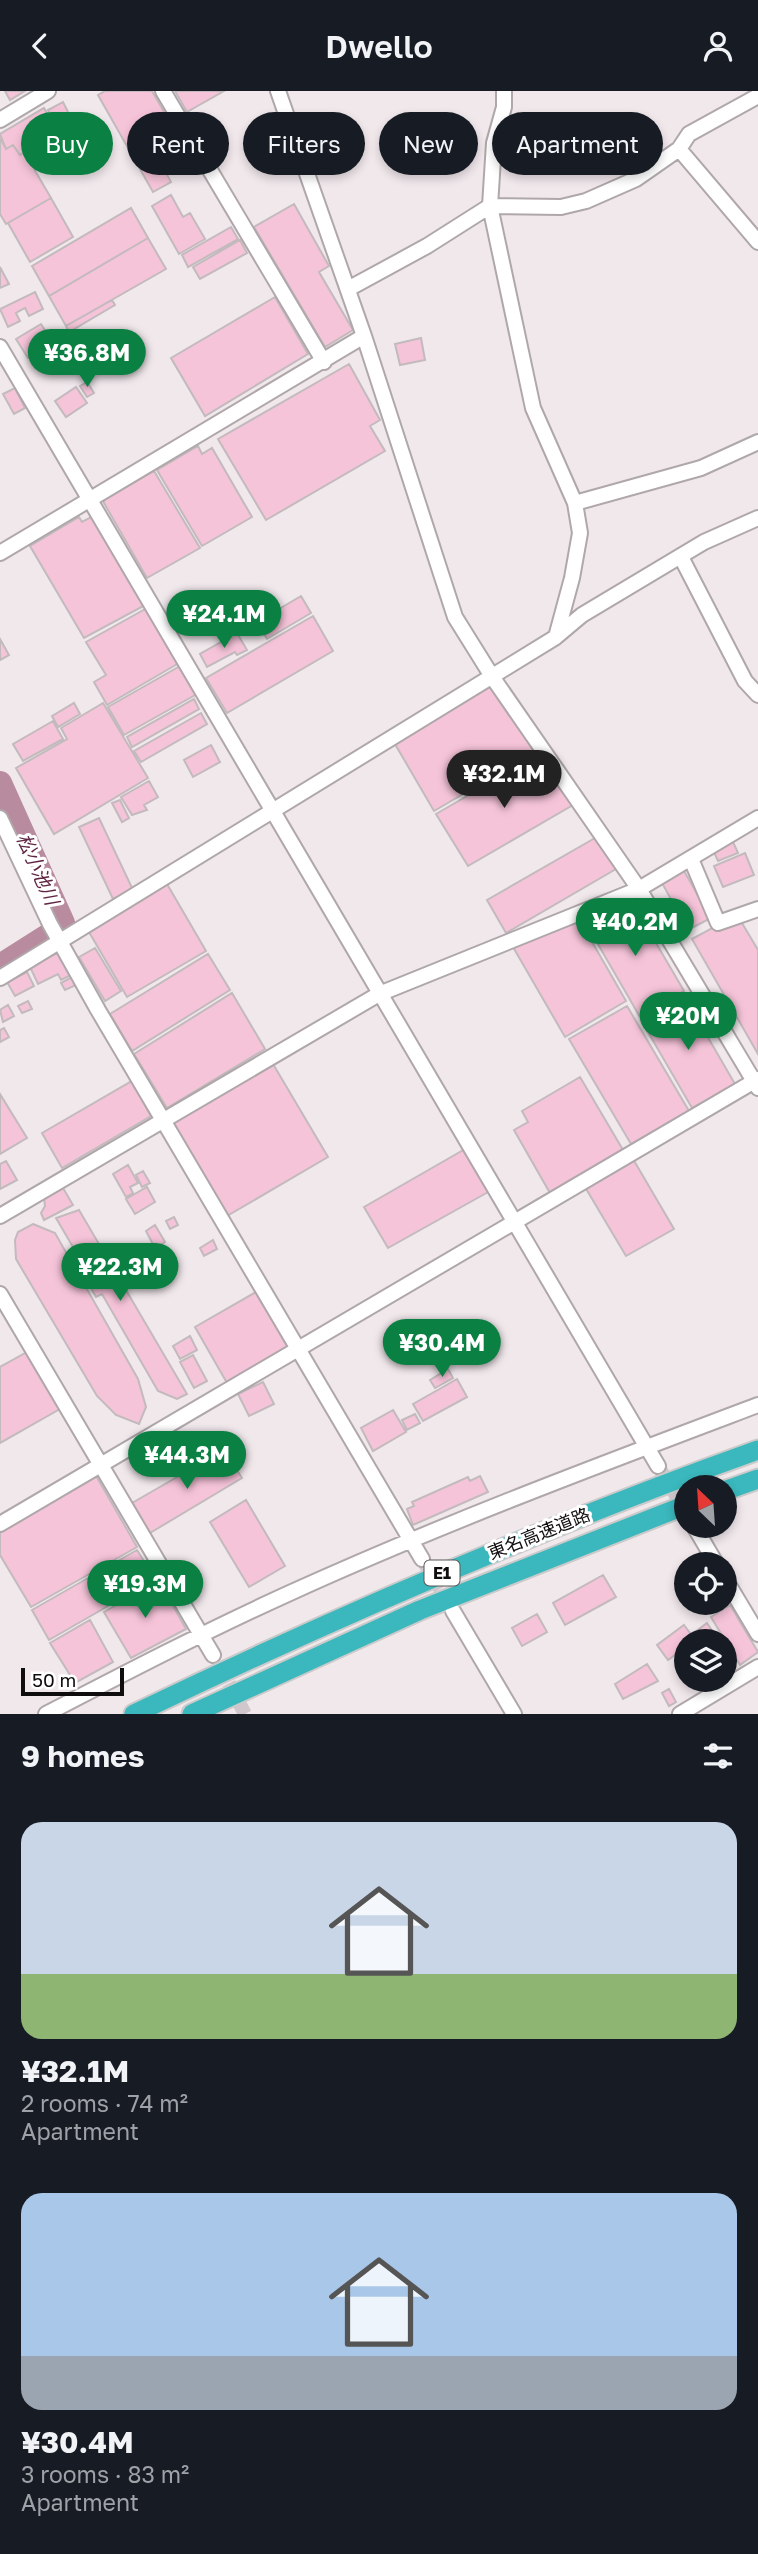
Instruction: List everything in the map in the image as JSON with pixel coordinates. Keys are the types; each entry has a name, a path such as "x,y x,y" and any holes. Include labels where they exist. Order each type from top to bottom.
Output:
{"highway":[{"name":"東名高速道路","path":"134,1714 410,1586 555,1527 758,1450"},
{"path":"737,1486 758,1479"},
{"name":"東名高速道路","path":"192,1714 420,1610 674,1510"}],"street":[{"path":"0,120 48,91"},
{"path":"163,91 324,362"},
{"path":"0,1524 515,1221 757,1083 639,889 493,678 455,617 364,336 278,91"},
{"path":"504,91 504,107 495,142 490,206 533,408 575,503 580,533 572,578 556,637"},
{"path":"348,289 428,246 490,206 561,207 586,201 636,179 679,149 689,134 758,96"},
{"path":"679,149 758,242"},
{"path":"0,553 364,336"},
{"path":"0,347 658,1466"},
{"path":"575,503 701,468 758,442"},
{"path":"0,978 493,678 556,637 582,615 704,542 758,518"},
{"path":"681,557 746,681 758,695"},
{"path":"0,818 59,940 422,1559"},
{"path":"0,1216 379,994 639,889 758,818"},
{"path":"691,859 719,923 758,909"},
{"path":"0,1294 213,1655"},
{"path":"46,1714 200,1635 413,1541 758,1405"},
{"path":"737,1599 758,1634"},
{"path":"453,1611 514,1714"},
{"path":"684,1713 758,1667"}],"building":[{"path":"5,91 25,91 10,100"},
{"path":"105,91 152,91 164,112 127,112 127,146 113,121 113,112 108,112 98,95"},
{"path":"175,91 224,91 187,112"},
{"path":"63,102 68,112 49,112 48,110"},
{"path":"21,122 21,154 13,145 6,149 0,134"},
{"path":"0,138 6,149 13,145 21,154 21,175 38,175 51,198 6,224 0,214"},
{"path":"143,175 167,175 171,182 153,192"},
{"path":"171,195 183,217 190,213 205,239 179,254 152,206"},
{"path":"51,198 73,237 30,262 8,223"},
{"path":"294,204 329,266 319,272 353,330 325,347 254,227"},
{"path":"131,208 148,238 49,296 32,266"},
{"path":"231,227 238,239 188,267 182,255"},
{"path":"148,238 166,269 66,326 49,296"},
{"path":"240,240 247,253 200,279 193,267"},
{"path":"0,267 9,284 0,288"},
{"path":"35,292 43,309 29,316 25,308 16,313 20,321 8,327 0,309"},
{"path":"275,297 308,354 205,416 171,358"},
{"path":"112,300 115,305 69,332 66,326"},
{"path":"41,324 53,343 28,358 16,339"},
{"path":"421,338 425,360 400,365 395,344"},
{"path":"349,364 380,420 370,426 385,451 266,520 218,439"},
{"path":"87,382 94,393 87,397 80,386"},
{"path":"76,387 87,403 66,417 55,401"},
{"path":"15,388 25,408 14,414 3,394"},
{"path":"198,446 202,454 212,448 252,517 202,546 157,470"},
{"path":"154,471 200,548 147,578 104,500"},
{"path":"95,515 147,604 84,638 30,546 79,517 82,522"},
{"path":"301,596 311,613 267,639 257,622"},
{"path":"147,608 179,663 107,705 94,682 106,675 86,642"},
{"path":"313,616 333,651 227,713 206,678"},
{"path":"237,633 247,650 237,655 235,652 207,667 200,654"},
{"path":"0,639 9,655 0,660"},
{"path":"180,666 197,694 124,735 108,707"},
{"path":"490,687 535,752 434,811 395,744"},
{"path":"194,699 199,709 132,747 127,737"},
{"path":"74,703 80,714 58,727 52,716"},
{"path":"103,703 148,778 54,834 16,768 67,739 61,728"},
{"path":"201,713 207,724 141,762 134,751"},
{"path":"53,721 63,739 23,761 13,744"},
{"path":"211,745 220,762 193,777 184,760"},
{"path":"538,755 573,805 468,866 436,814"},
{"path":"149,781 158,797 144,805 147,810 132,815 121,797"},
{"path":"120,800 129,818 122,822 112,803"},
{"path":"99,818 133,890 113,899 79,827"},
{"path":"595,838 616,869 506,933 487,900"},
{"path":"733,842 738,853 718,861 713,850"},
{"path":"745,853 754,875 723,887 714,866"},
{"path":"684,871 711,918 688,930 662,883"},
{"path":"167,884 206,951 127,997 89,932"},
{"path":"627,903 635,907 684,991 640,1017 584,920"},
{"path":"739,918 758,950 758,1054 692,939 714,927 716,931"},
{"path":"580,921 626,1001 565,1037 513,947"},
{"path":"95,948 121,991 105,1001 79,957"},
{"path":"59,952 71,975 61,980 58,974 38,984 30,967"},
{"path":"208,954 230,990 132,1051 110,1014"},
{"path":"27,972 34,986 15,996 7,982"},
{"path":"72,977 76,985 65,990 61,983"},
{"path":"232,993 265,1049 167,1108 134,1054"},
{"path":"684,996 735,1084 692,1108 641,1020"},
{"path":"28,1001 32,1009 22,1013 18,1006"},
{"path":"8,1005 14,1016 3,1022 0,1010"},
{"path":"627,1006 689,1111 631,1144 569,1039"},
{"path":"4,1028 9,1037 0,1042 0,1030"},
{"path":"273,1064 328,1157 227,1216 173,1123"},
{"path":"580,1077 623,1150 550,1193 514,1130 528,1122 522,1111"},
{"path":"132,1081 151,1116 62,1168 42,1133"},
{"path":"0,1094 27,1138 0,1154"},
{"path":"465,1149 490,1191 388,1248 364,1207"},
{"path":"633,1159 674,1229 626,1256 585,1187"},
{"path":"6,1161 17,1180 0,1189 0,1164"},
{"path":"128,1165 138,1183 130,1187 133,1193 126,1197 113,1174"},
{"path":"143,1171 150,1183 142,1187 136,1175"},
{"path":"147,1187 155,1202 135,1214 126,1199"},
{"path":"63,1188 73,1205 44,1220 41,1213 45,1206 44,1198"},
{"path":"79,1210 187,1394 177,1399 158,1391 102,1294 96,1297 76,1262 80,1259 56,1218"},
{"path":"174,1217 178,1225 170,1229 166,1221"},
{"path":"33,1224 55,1233 138,1379 146,1407 139,1424 116,1415 97,1396 16,1259 15,1240 18,1232"},
{"path":"155,1225 165,1242 155,1248 146,1231"},
{"path":"213,1240 217,1249 204,1256 200,1248"},
{"path":"256,1292 290,1349 227,1383 195,1327"},
{"path":"190,1336 197,1350 180,1359 173,1346"},
{"path":"27,1352 60,1409 0,1443 0,1367"},
{"path":"193,1355 207,1381 194,1388 180,1362"},
{"path":"448,1369 453,1378 435,1388 430,1380"},
{"path":"457,1379 467,1397 423,1421 413,1404"},
{"path":"263,1382 274,1404 249,1416 238,1394"},
{"path":"393,1410 406,1432 373,1451 361,1428"},
{"path":"415,1414 420,1423 407,1430 402,1420"},
{"path":"224,1450 242,1478 150,1533 132,1503"},
{"path":"95,1474 137,1547 31,1607 0,1555 0,1530"},
{"path":"480,1476 488,1492 413,1525 407,1509 414,1506 412,1502 468,1477 470,1481"},
{"path":"246,1500 285,1566 249,1587 210,1522"},
{"path":"137,1550 155,1579 49,1640 32,1610"},
{"path":"603,1575 616,1597 565,1625 553,1603"},
{"path":"159,1581 186,1629 131,1658 104,1612"},
{"path":"537,1614 547,1632 522,1646 512,1628"},
{"path":"736,1615 758,1652 740,1665 737,1660 737,1629 718,1629 711,1617"},
{"path":"90,1620 113,1662 75,1683 50,1643"},
{"path":"707,1623 711,1629 699,1629"},
{"path":"674,1632 674,1656 668,1660 657,1645"},
{"path":"647,1664 658,1681 623,1699 615,1684"},
{"path":"669,1689 676,1702 669,1706 662,1693"}],"waterway":[{"name":"松小池川","path":"0,783 63,923 60,928 0,966"}],"tunnel":[{"path":"658,1466 674,1492"},
{"path":"422,1559 451,1607"},
{"path":"219,1665 245,1714"}]}
